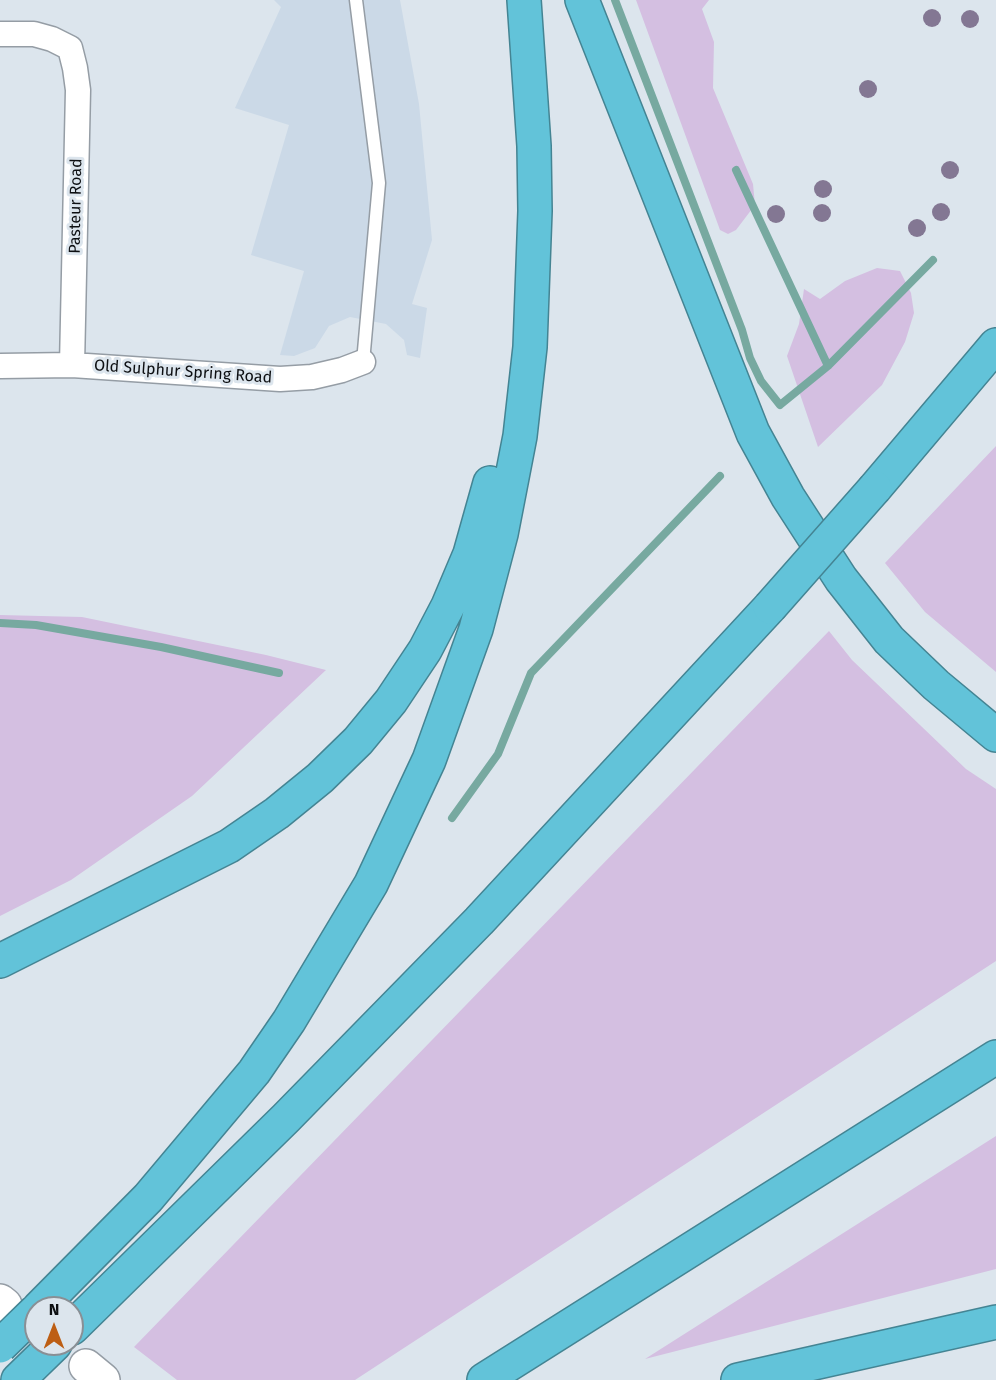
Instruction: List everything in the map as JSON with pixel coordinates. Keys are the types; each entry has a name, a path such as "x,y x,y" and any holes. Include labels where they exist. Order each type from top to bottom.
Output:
{"highway":[{"path":"52,1296 148,1198 254,1072 278,1038 371,884 429,760 476,629 501,534 520,436 530,347 533,278 534,167 525,0"},
{"path":"582,0 753,433 788,497 841,579 889,640 936,685 996,735"},
{"path":"0,961 68,925 180,874 230,846 277,813 320,778 358,741 392,701 425,650 448,606 470,554 486,503 500,431 513,338 530,70"},
{"path":"84,1317 286,1118 478,921 770,607 996,345"},
{"path":"484,1380 996,1057"},
{"path":"0,1346 14,1306"},
{"path":"738,1380 996,1322"},
{"path":"18,1380 43,1356"}],"street":[{"name":"Pasteur Road","path":"0,34 34,34 70,48 78,90 72,365"},
{"name":"Old Sulphur Spring Road","path":"0,366 72,365 280,379 312,377 363,362"}],"lane":[{"path":"356,0 379,183 363,362"}],"shaded area":[{"path":"274,0 400,0 419,104 432,240 412,304 427,308 420,358 407,355 404,340 386,324 350,317 329,326 315,348 294,356 280,355 304,271 251,255 289,125 235,108 281,7"},
{"path":"636,0 709,0 702,9 714,42 713,88 753,184 755,205 736,230 728,234 720,230"},
{"path":"877,268 900,271 911,293 914,313 905,342 882,385 818,447 787,356 799,324 804,289 820,299 845,281"},
{"path":"996,446 996,672 925,612 885,563"},
{"path":"0,615 82,617 266,655 326,670 192,796 71,880 0,916"},
{"path":"829,631 852,660 966,769 996,789 996,961 355,1380 177,1380 134,1347"},
{"path":"996,1136 996,1269 645,1359"}],"waterway":[{"path":"615,0 742,330 750,358 761,381 780,405 828,366 933,260"},
{"path":"736,170 828,366"},
{"path":"452,818 498,754 531,673 720,476"},
{"path":"0,623 36,625 161,647 279,673"}]}
